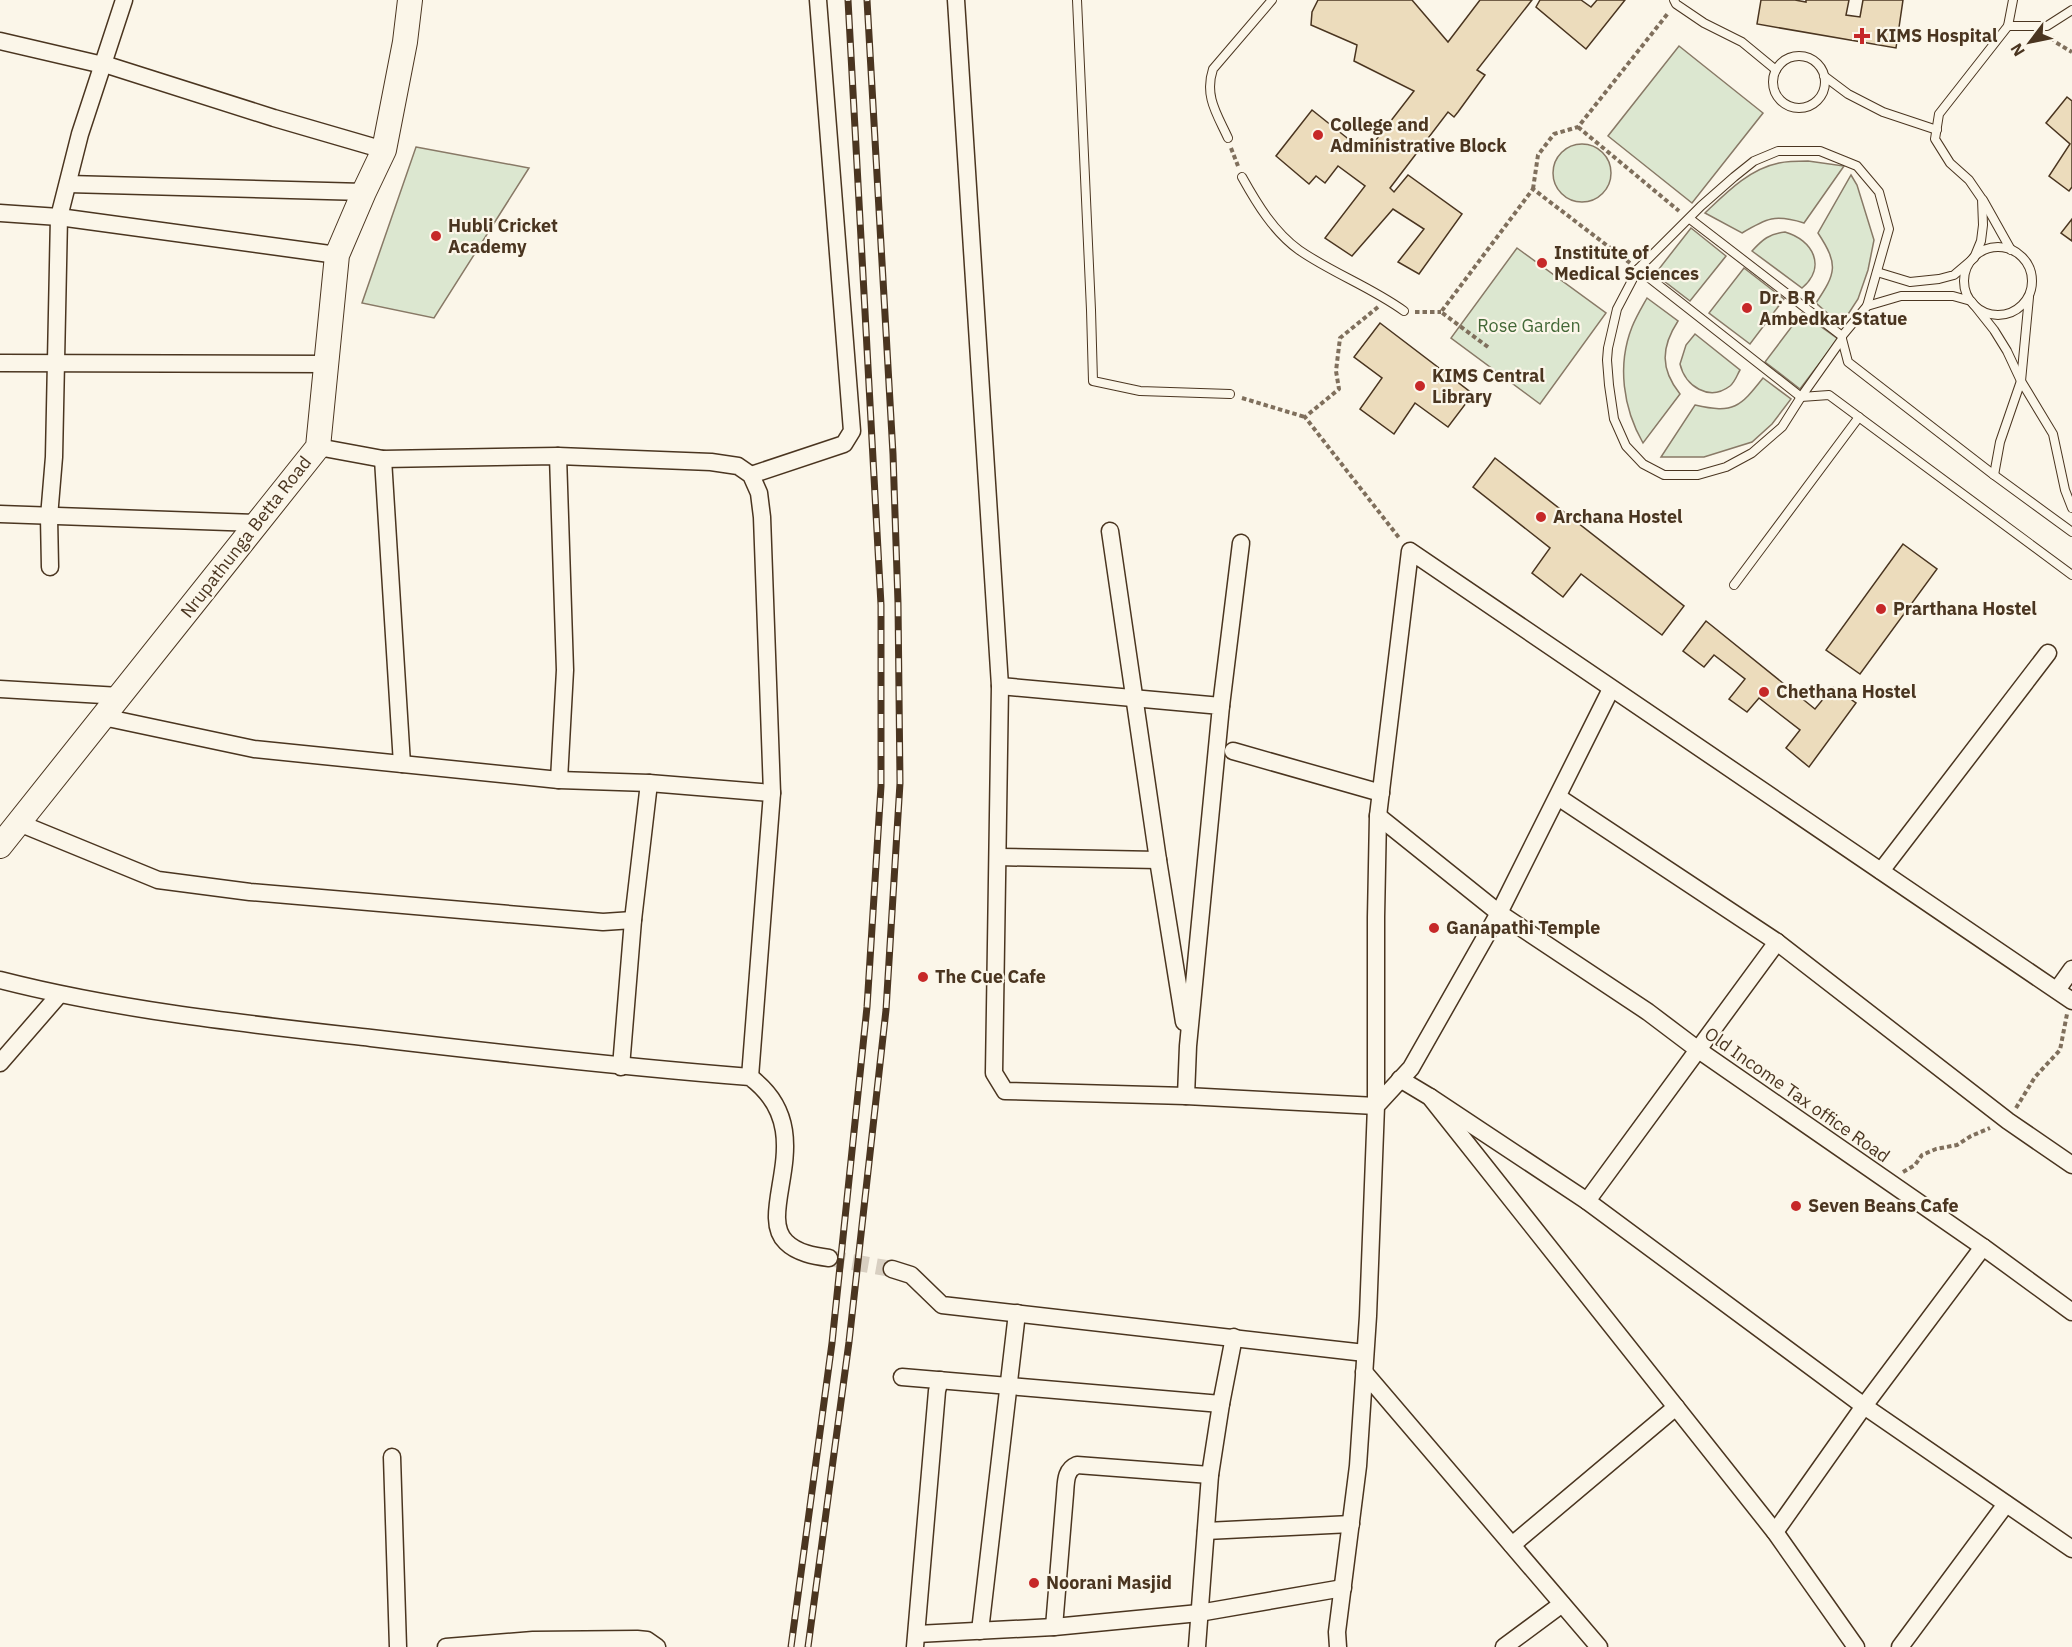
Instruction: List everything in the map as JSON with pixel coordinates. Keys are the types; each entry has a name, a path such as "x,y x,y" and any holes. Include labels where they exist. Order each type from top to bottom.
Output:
{"street":[{"path":"50,567 49,517 54,457 54,365 59,218 80,134 124,0"},
{"name":"Nrupathunga Betta Road","path":"0,846 318,447 337,255 384,150 405,42 410,0"},
{"path":"752,475 844,444 852,431 818,0"},
{"path":"956,0 1000,686 994,1073 1005,1091 1186,1096 1376,1106"},
{"path":"0,40 104,64 384,150"},
{"path":"68,184 364,192"},
{"path":"0,213 59,218 337,255"},
{"path":"0,363 54,365 326,364"},
{"path":"318,447 383,459 558,456 711,462 738,466 752,475 759,493 762,517 772,793 750,1077"},
{"path":"558,456 565,670 559,780"},
{"path":"383,459 402,764"},
{"path":"0,514 258,522"},
{"path":"1110,531 1158,860 1188,1046"},
{"path":"1186,1096 1188,1046 1221,706 1241,543"},
{"path":"1351,1647 1337,1640 1358,1466 1365,1353 1376,1106 1378,816 1410,551 2072,1001"},
{"path":"1881,871 2048,653"},
{"path":"1000,686 1221,706"},
{"path":"0,689 120,696"},
{"path":"1376,1106 1411,1068 1498,914 1611,689"},
{"path":"103,717 254,749 559,780 649,783 772,793"},
{"path":"1233,751 1381,793"},
{"path":"621,1066 633,920 649,783"},
{"path":"1558,796 1777,942 2008,1121 2072,1165"},
{"name":"Old Income Tax office Road","path":"1378,816 1498,914 1648,1012 1696,1049 1983,1247 2072,1312"},
{"path":"19,823 158,880 250,892 603,922 633,920"},
{"path":"998,857 1158,860"},
{"path":"1587,1201 1696,1049 1777,942"},
{"path":"2057,990 2072,969"},
{"path":"0,980 59,995 242,1024 621,1066 750,1077 764,1087 784,1126 786,1149 778,1204 780,1232 786,1242 800,1251 829,1258"},
{"path":"0,1063 59,995"},
{"path":"1400,1079 1587,1201 1864,1407 2072,1550"},
{"path":"1430,1097 1775,1532 1856,1647"},
{"path":"1775,1532 1983,1247"},
{"path":"892,1269 911,1275 942,1305 1365,1353"},
{"path":"980,1631 1017,1313"},
{"path":"1197,1647 1210,1475 1234,1337"},
{"path":"1364,1372 1599,1647"},
{"path":"902,1377 1221,1404"},
{"path":"940,1380 937,1391 916,1641 980,1631 1199,1613 1343,1588"},
{"path":"1512,1545 1676,1407"},
{"path":"392,1457 398,1647"},
{"path":"1054,1626 1065,1494 1071,1468 1077,1465 1210,1475"},
{"path":"1900,1647 2006,1504"},
{"path":"1206,1531 1351,1524"},
{"path":"1504,1647 1562,1604"},
{"path":"446,1647 637,1639 647,1640 657,1647"}],"lane":[{"path":"1077,0 1092,310 1093,381 1140,391 1230,394"},
{"path":"1227,138 1210,99 1211,75 1272,0"},
{"path":"1994,475 2000,442 2021,381 2032,278 2029,267 2020,256 2011,250 1969,180 1950,163 1935,139 1939,114 2008,26 2013,0"},
{"path":"1675,2 1704,23 1742,42 1776,70"},
{"path":"2008,26 2047,26 2072,10"},
{"path":"1824,76 1823,91 1816,102 1809,107 1799,109 1790,107 1776,96 1773,88 1773,78 1783,61 1798,56 1807,57 1815,62 1824,76 1848,94 1883,112 1937,130"},
{"path":"1778,151 1820,151 1857,166 1879,192 1889,229 1867,306 1842,337 1782,428 1752,453 1726,467 1698,475 1665,475 1643,464 1626,446 1614,419 1606,360 1617,309 1638,269 1710,199 1754,161 1778,151"},
{"path":"1242,177 1274,227 1299,249 1404,311"},
{"path":"1982,199 1981,241 1974,258 1966,269 1965,291 1994,330 2021,381 2054,434 2065,490 2072,508"},
{"path":"1690,219 1842,337 1848,363 2072,532"},
{"path":"1878,272 1910,282 1939,279 1954,275 1983,251 1993,248 2011,250"},
{"path":"1638,269 1801,397 1829,395 2072,574"},
{"path":"1867,306 1901,296 1953,296 1971,301 1980,310 1992,315 1999,315 2011,313 2030,295"},
{"path":"1734,585 1858,417"}],"path":[{"path":"1441,312 1533,189 1538,155 1548,141 1554,134 1578,127 1675,2"},
{"path":"2055,42 2072,52"},
{"path":"1578,127 1690,219"},
{"path":"1227,138 1242,177"},
{"path":"1533,189 1638,269"},
{"path":"1305,417 1339,389 1336,371 1340,338 1387,299"},
{"path":"1404,311 1441,312 1488,347"},
{"path":"1230,394 1305,417 1410,551"}],"green space":[{"path":"1679,46 1763,113 1692,203 1608,136"},
{"path":"1576,144 1588,144 1603,152 1611,167 1611,179 1603,194 1588,202 1576,202 1561,194 1553,179 1553,167 1561,152"},
{"name":"Hubli Cricket Academy","path":"416,147 529,168 434,318 362,303"},
{"path":"1808,161 1844,166 1804,223 1778,218 1765,221 1742,233 1705,213 1748,176 1782,162"},
{"path":"1851,175 1857,185 1874,240 1868,270 1858,299 1841,325 1816,303 1828,284 1832,269 1829,253 1818,233"},
{"path":"1691,228 1726,256 1690,301 1655,274"},
{"path":"1785,232 1803,241 1813,255 1814,272 1802,288 1752,251 1767,238"},
{"name":"Rose Garden","path":"1517,248 1606,313 1540,404 1451,338"},
{"path":"1744,268 1784,299 1750,344 1709,313"},
{"path":"1647,298 1678,321 1668,340 1665,358 1669,376 1680,394 1643,443 1636,430 1627,401 1624,371 1627,341"},
{"path":"1802,313 1838,339 1800,389 1765,362"},
{"path":"1695,334 1740,370 1730,386 1722,391 1706,392 1699,389 1692,385 1683,372 1680,364 1686,345"},
{"path":"1763,378 1791,399 1772,424 1752,442 1704,457 1661,457 1695,405 1719,409 1735,406 1748,396"}],"building":[{"name":"College and Administrative Block","path":"1318,0 1412,0 1448,42 1480,0 1532,0 1477,70 1485,75 1458,112 1454,117 1448,112 1390,188 1394,192 1408,175 1462,214 1419,274 1398,262 1424,229 1393,209 1352,256 1325,238 1365,186 1338,166 1325,183 1316,176 1309,184 1276,156 1312,110 1366,153 1414,91 1354,61 1357,45 1311,25 1312,12"},
{"path":"1540,0 1581,0 1591,7 1597,0 1625,0 1586,49 1536,7"},
{"name":"KIMS Hospital","path":"1761,0 1806,2 1806,0 1849,0 1846,15 1860,17 1863,0 1903,0 1896,48 1757,24"},
{"path":"2067,97 2072,101 2072,187 2069,191 2049,176 2070,144 2046,123"},
{"path":"2072,219 2072,241 2061,233"},
{"name":"KIMS Central Library","path":"1380,323 1473,394 1448,427 1415,403 1394,434 1360,409 1382,378 1354,357"},
{"name":"Archana Hostel","path":"1495,458 1684,606 1662,635 1581,574 1563,597 1532,573 1550,548 1473,487"},
{"name":"Prarthana Hostel","path":"1903,544 1937,569 1860,674 1826,650"},
{"name":"Chethana Hostel","path":"1706,621 1815,709 1833,687 1856,703 1809,767 1786,748 1800,730 1759,698 1747,712 1729,699 1745,679 1714,655 1704,667 1683,651"}],"tunnel":[{"path":"829,1258 892,1269"}],"railway":[{"path":"791,1647 832,1343 867,1007 881,786 881,605 848,0"},
{"path":"808,1647 849,1342 886,1010 900,783 898,603 893,454 867,0"}],"place":[{"name":"KIMS Hospital","path":"1862,36"},
{"name":"College and Administrative Block","path":"1318,135"},
{"name":"Hubli Cricket Academy","path":"436,236"},
{"name":"Institute of Medical Sciences","path":"1542,263"},
{"name":"Dr. B R Ambedkar Statue","path":"1747,308"},
{"name":"KIMS Central Library","path":"1420,386"},
{"name":"Archana Hostel","path":"1541,517"},
{"name":"Prarthana Hostel","path":"1881,609"},
{"name":"Chethana Hostel","path":"1764,692"},
{"name":"Ganapathi Temple","path":"1434,928"},
{"name":"The Cue Cafe","path":"923,977"},
{"name":"Seven Beans Cafe","path":"1796,1206"},
{"name":"Noorani Masjid","path":"1034,1583"}]}
